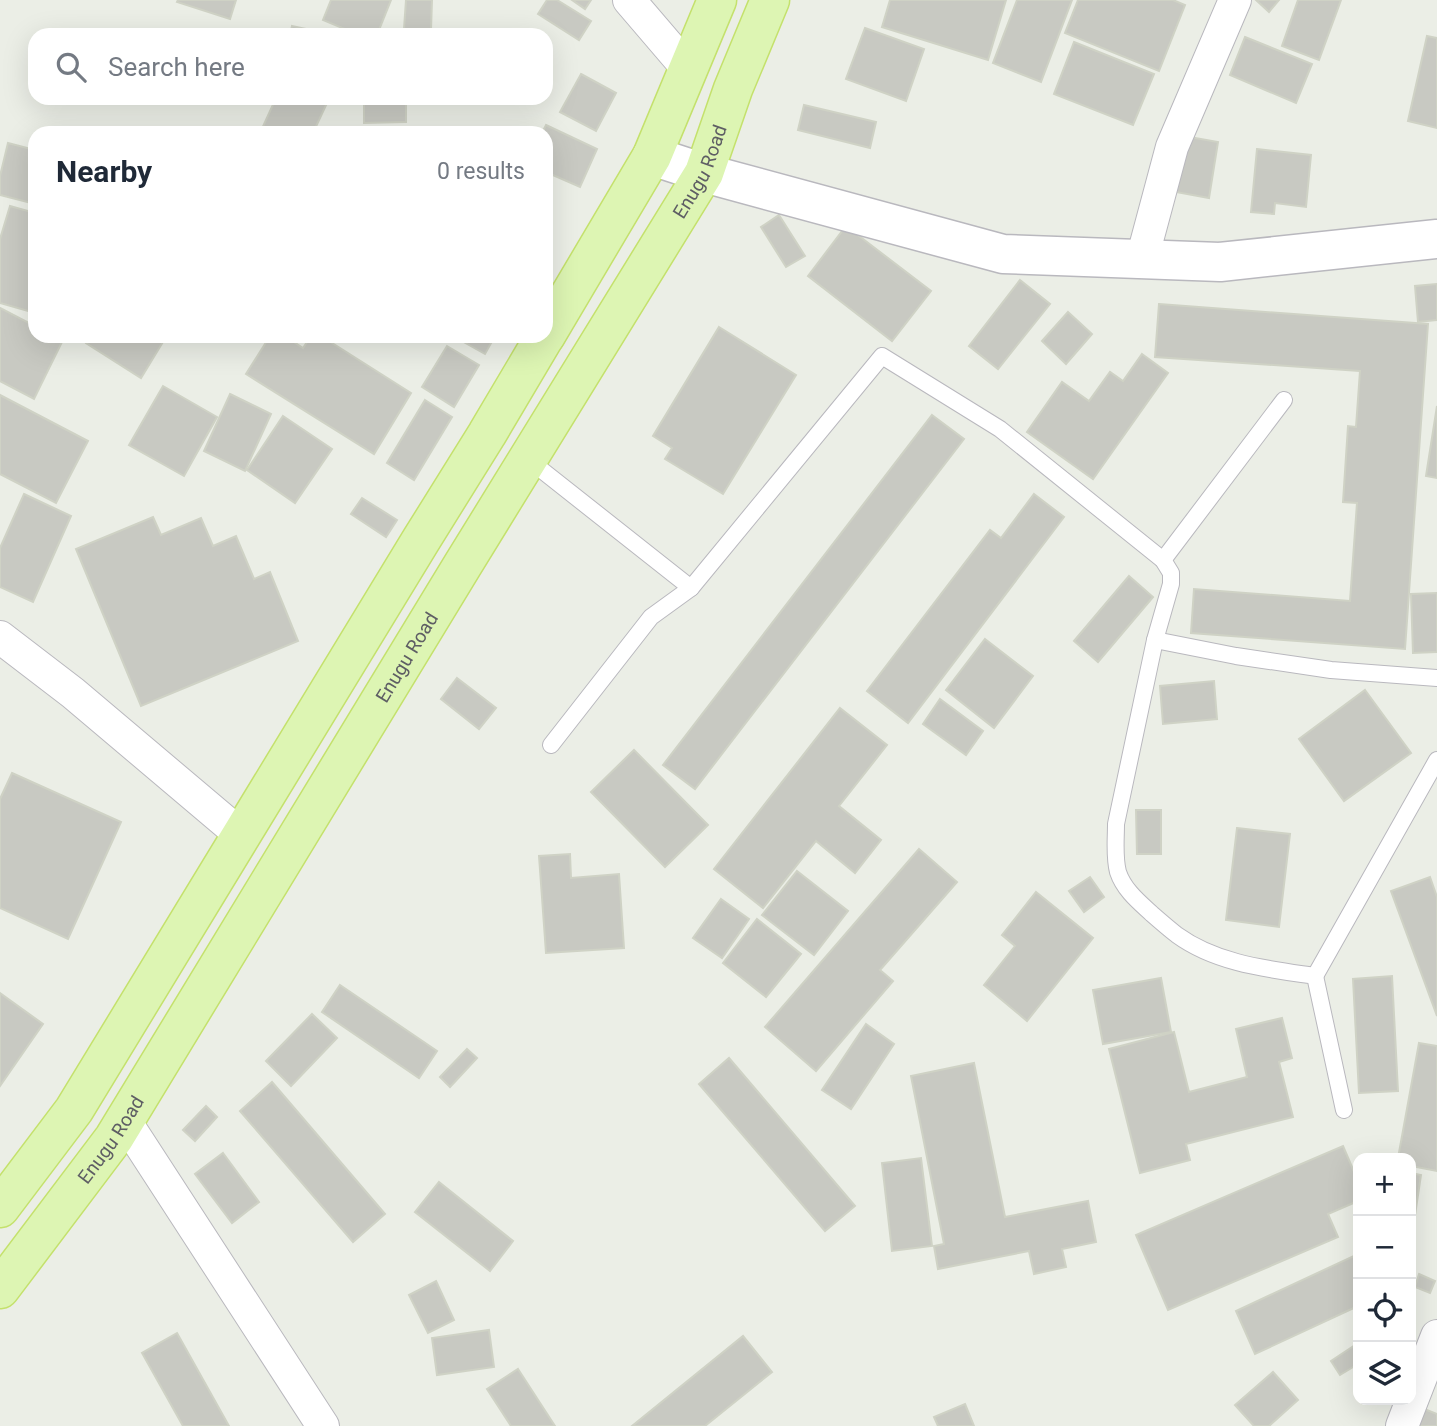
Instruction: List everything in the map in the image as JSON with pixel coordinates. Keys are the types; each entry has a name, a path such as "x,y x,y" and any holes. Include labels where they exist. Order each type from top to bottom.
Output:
{"main road":[{"path":"553,323 652,156 717,0"},
{"name":"Enugu Road","path":"0,1289 125,1121 454,578 705,173 733,89 770,0"},
{"path":"0,1209 75,1110 541,343"}],"street":[{"path":"629,0 688,69"},
{"path":"1142,259 1172,147 1235,0"},
{"path":"652,156 705,173 1003,254 1220,262 1437,239"},
{"path":"0,637 74,693 241,835"},
{"path":"125,1121 324,1426"},
{"path":"1402,1426 1437,1336"}],"lane":[{"path":"551,745 651,617 691,588 882,356 1000,429 1163,560 1171,573 1171,584 1155,639 1116,824 1115,851 1119,873 1126,888 1140,904 1178,936 1210,952 1248,966 1315,976"},
{"path":"1163,560 1284,400"},
{"path":"529,460 691,588"},
{"path":"1155,639 1236,656 1331,670 1437,678"},
{"path":"1345,1110 1315,976 1437,760"}],"building":[{"path":"236,0 230,19 177,2"},
{"path":"331,0 391,0 380,28 342,28 323,20"},
{"path":"406,0 432,0 431,28 404,28"},
{"path":"547,0 557,0 591,21 579,40 538,14"},
{"path":"572,0 591,0 585,9"},
{"path":"890,0 1006,0 988,60 882,27"},
{"path":"1017,0 1072,0 1041,82 993,63"},
{"path":"1078,0 1173,0 1185,5 1159,71 1065,33"},
{"path":"1256,0 1279,0 1269,12"},
{"path":"1298,0 1341,0 1319,60 1282,46"},
{"path":"865,28 924,49 906,101 846,79"},
{"path":"1427,36 1437,38 1437,128 1408,121"},
{"path":"1245,37 1312,64 1296,103 1230,75"},
{"path":"1074,42 1154,74 1133,125 1054,94"},
{"path":"581,74 616,93 596,131 560,112"},
{"path":"273,105 326,105 316,126 263,126"},
{"path":"364,105 406,105 406,122 364,123"},
{"path":"804,105 876,122 870,148 798,130"},
{"path":"553,128 597,149 580,187 553,175"},
{"path":"1184,136 1218,142 1209,198 1176,192"},
{"path":"8,143 28,148 28,202 0,195 0,176"},
{"path":"1257,149 1311,155 1306,207 1275,203 1274,214 1251,212"},
{"path":"10,206 28,211 28,311 0,303 0,239"},
{"path":"779,215 805,256 786,267 761,227"},
{"path":"846,226 931,291 892,341 808,276"},
{"path":"1020,280 1050,304 998,369 969,346"},
{"path":"1437,284 1437,320 1418,322 1415,286"},
{"path":"1159,304 1428,324 1405,649 1191,633 1194,589 1350,601 1357,503 1343,502 1348,426 1356,427 1360,371 1155,357"},
{"path":"0,308 28,322 28,343 62,343 34,399 0,381"},
{"path":"1068,312 1092,334 1066,364 1042,341"},
{"path":"719,327 796,375 723,494 665,459 672,448 653,436"},
{"path":"86,343 162,343 141,378"},
{"path":"266,343 296,343 303,348 306,343 332,343 411,393 374,454 246,374"},
{"path":"465,343 491,343 485,354"},
{"path":"447,346 479,365 454,407 422,387"},
{"path":"1142,354 1168,373 1093,479 1027,432 1062,382 1089,401 1110,372 1123,381"},
{"path":"163,386 217,417 184,476 129,445"},
{"path":"230,394 271,414 245,471 204,451"},
{"path":"0,395 88,441 56,503 0,474"},
{"path":"425,400 452,417 414,480 387,463"},
{"path":"1437,406 1437,478 1426,476"},
{"path":"932,415 964,439 695,789 663,765"},
{"path":"283,416 332,449 295,503 247,470"},
{"path":"24,494 71,516 33,602 0,587 0,548"},
{"path":"1034,494 1064,517 908,723 867,691 990,530 1001,538"},
{"path":"362,498 397,520 386,537 351,514"},
{"path":"153,517 161,535 201,518 213,546 236,536 254,579 270,572 298,641 141,706 76,549"},
{"path":"1129,576 1153,597 1098,662 1074,641"},
{"path":"1437,593 1437,652 1413,653 1411,594"},
{"path":"985,639 1033,676 994,728 946,690"},
{"path":"457,678 496,708 479,729 441,699"},
{"path":"1214,681 1217,719 1163,724 1160,686"},
{"path":"1365,690 1411,753 1344,801 1299,739"},
{"path":"940,699 983,731 966,755 923,724"},
{"path":"840,708 887,745 839,806 881,840 855,873 816,841 763,908 714,869"},
{"path":"634,750 708,825 665,867 591,792"},
{"path":"12,773 121,822 68,939 0,908 0,799"},
{"path":"1136,810 1161,810 1161,854 1137,854"},
{"path":"1237,828 1290,834 1279,927 1226,920"},
{"path":"919,849 957,882 880,970 893,981 816,1071 765,1027"},
{"path":"570,854 571,878 619,874 624,948 546,953 539,856"},
{"path":"797,871 848,911 814,955 762,915"},
{"path":"1090,877 1104,897 1084,912 1069,891"},
{"path":"1430,877 1437,897 1437,1016 1391,891"},
{"path":"1036,892 1093,938 1027,1021 984,985 1015,946 1002,935"},
{"path":"721,899 749,919 722,958 693,938"},
{"path":"757,919 801,954 766,997 723,963"},
{"path":"1392,976 1398,1091 1359,1093 1353,979"},
{"path":"1161,978 1171,1032 1103,1044 1093,990"},
{"path":"340,985 437,1051 419,1078 322,1012"},
{"path":"0,993 43,1024 0,1086"},
{"path":"312,1014 337,1038 291,1086 266,1061"},
{"path":"1282,1018 1292,1058 1279,1062 1293,1117 1186,1144 1190,1160 1140,1173 1109,1049 1174,1032 1189,1092 1247,1077 1236,1029"},
{"path":"866,1024 894,1044 851,1109 822,1090"},
{"path":"1419,1043 1437,1046 1437,1171 1416,1167 1416,1153 1399,1153"},
{"path":"467,1049 477,1058 450,1087 440,1077"},
{"path":"729,1058 855,1206 825,1231 699,1084"},
{"path":"974,1063 1005,1217 1088,1201 1096,1242 1062,1249 1066,1267 1034,1274 1029,1251 938,1269 934,1246 944,1244 911,1076"},
{"path":"272,1082 385,1214 353,1242 240,1111"},
{"path":"206,1106 217,1117 195,1141 183,1130"},
{"path":"1343,1146 1353,1169 1353,1203 1328,1214 1338,1237 1168,1310 1136,1235"},
{"path":"223,1153 259,1202 232,1223 195,1174"},
{"path":"921,1158 932,1246 892,1251 882,1163"},
{"path":"1416,1174 1421,1175 1416,1208"},
{"path":"439,1182 513,1241 490,1271 415,1212"},
{"path":"1353,1256 1353,1308 1255,1354 1236,1311"},
{"path":"1419,1274 1435,1281 1430,1293 1416,1287"},
{"path":"436,1281 454,1320 428,1333 409,1295"},
{"path":"489,1330 494,1367 437,1375 432,1338"},
{"path":"177,1333 229,1426 183,1426 142,1353"},
{"path":"743,1336 772,1372 705,1426 632,1426"},
{"path":"1353,1346 1353,1367 1340,1375 1331,1361"},
{"path":"518,1369 555,1426 511,1426 487,1389"},
{"path":"1273,1372 1298,1400 1269,1426 1254,1426 1235,1405"},
{"path":"965,1404 974,1426 938,1426 934,1417"},
{"path":"1417,1406 1437,1414 1437,1426 1409,1426"}]}
